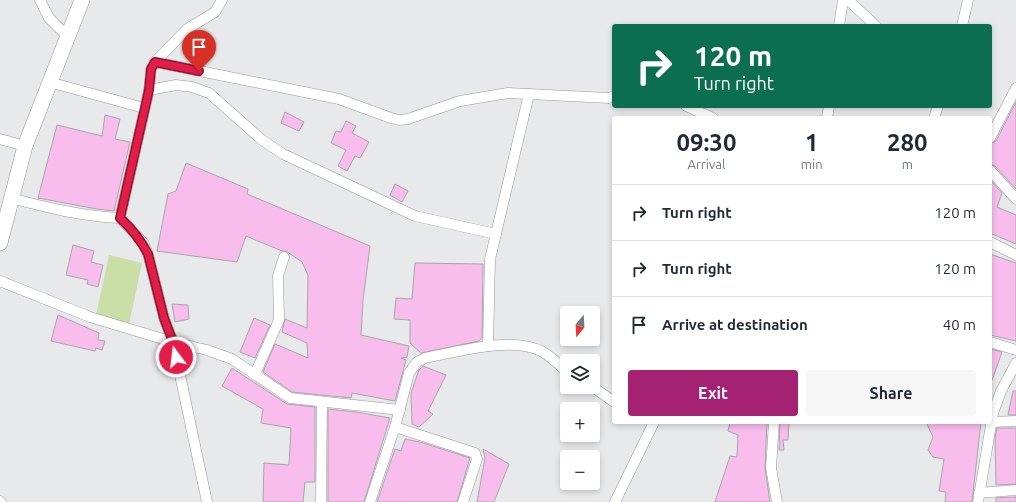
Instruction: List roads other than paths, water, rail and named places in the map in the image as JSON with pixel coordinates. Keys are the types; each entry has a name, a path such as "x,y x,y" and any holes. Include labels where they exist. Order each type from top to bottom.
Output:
{"street":[{"path":"40,0 49,18 67,36"},
{"path":"0,243 25,146 82,0"},
{"path":"120,218 149,90 151,69 155,62 187,29 215,12 222,0"},
{"path":"840,24 843,0"},
{"path":"848,0 874,24"},
{"path":"962,24 968,0"},
{"path":"155,62 339,99 399,120 408,119 460,101 508,92 612,97"},
{"path":"49,82 144,108"},
{"path":"149,90 176,85 192,87 209,93 262,140 283,154 415,216 496,234"},
{"path":"992,134 1016,88"},
{"path":"488,346 489,273 496,234 529,94"},
{"path":"690,108 708,116"},
{"path":"0,139 25,146"},
{"path":"992,172 1016,199"},
{"path":"11,198 64,212 93,217 120,218 140,240 148,254 164,318 173,342 207,502"},
{"path":"992,243 1016,255"},
{"path":"255,374 279,320 278,276 284,257"},
{"path":"0,281 90,317 173,342 207,350 232,359 286,396 322,402 400,410"},
{"path":"992,343 1016,350"},
{"path":"370,502 395,427 409,373 417,362 425,358 488,346 522,345 539,350 550,356 560,365"},
{"path":"1016,363 1001,392 992,422 1016,421"},
{"path":"600,392 612,401"},
{"path":"321,502 322,402"},
{"path":"615,502 653,424"},
{"path":"774,424 771,468 777,502"},
{"path":"992,424 978,498 1016,490"},
{"path":"395,427 475,453 477,459 463,502"}]}
